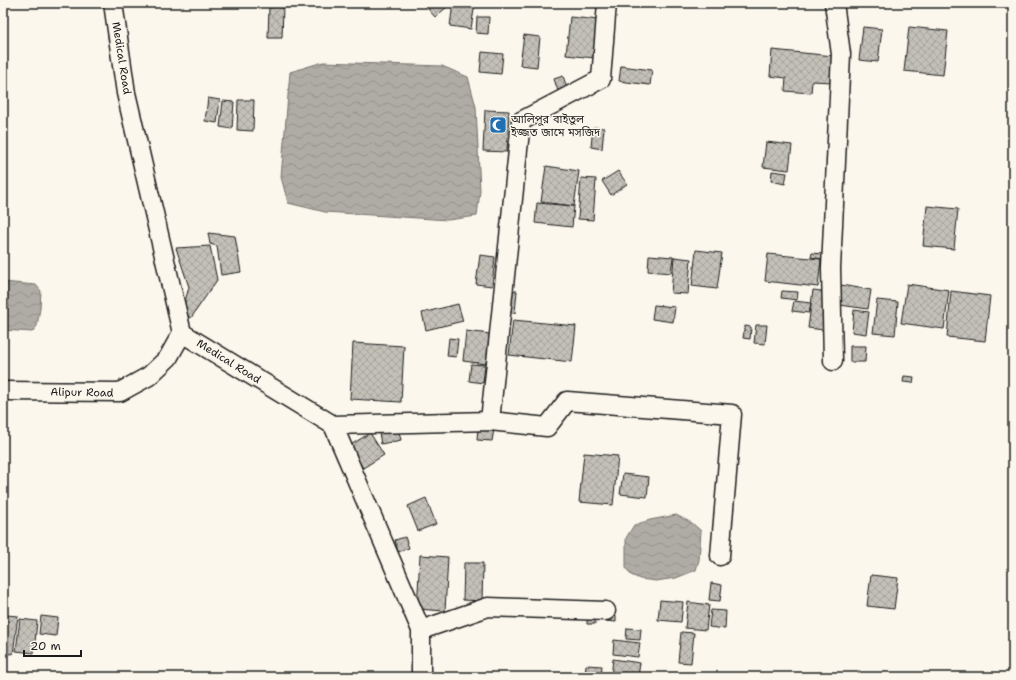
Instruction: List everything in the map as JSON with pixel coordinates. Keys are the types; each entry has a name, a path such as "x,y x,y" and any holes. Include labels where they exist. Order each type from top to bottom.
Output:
{"street":[{"name":"Medical Road","path":"113,3 126,93 182,333 333,425"},
{"path":"490,421 521,121 601,79 607,3"},
{"path":"833,361 831,268 841,54 834,3"},
{"name":"Alipur Road","path":"3,391 120,392 149,376 168,358 182,333"},
{"path":"421,677 421,630 333,425 490,421 546,427 567,401 732,414 720,556"},
{"path":"421,630 488,607 606,611"}],"water":[{"path":"323,62 442,66 468,77 476,107 480,191 477,216 448,220 325,212 288,203 281,177 290,72"},
{"path":"3,282 36,285 41,291 37,326 32,332 3,330"},
{"path":"676,515 692,523 701,531 699,560 696,570 676,578 656,581 640,579 631,575 626,568 626,538 634,525"}],"building":[{"path":"435,3 444,3 447,7 435,17 428,9"},
{"path":"453,3 475,3 471,29 450,26"},
{"path":"269,7 283,7 282,38 268,38"},
{"path":"477,17 489,17 488,34 476,33"},
{"path":"570,17 599,20 595,58 566,55"},
{"path":"863,27 882,29 878,62 859,60"},
{"path":"909,27 948,31 943,75 904,71"},
{"path":"524,35 540,37 537,67 520,65"},
{"path":"772,50 834,56 832,82 812,81 811,93 785,91 786,78 770,76"},
{"path":"482,52 503,54 501,74 480,72"},
{"path":"621,66 652,70 650,85 619,81"},
{"path":"563,76 568,91 559,94 554,79"},
{"path":"208,98 220,100 217,123 205,121"},
{"path":"238,100 254,100 253,131 237,130"},
{"path":"223,101 234,102 232,129 220,127"},
{"path":"485,110 509,111 507,152 483,151"},
{"path":"593,127 604,128 602,149 591,147"},
{"path":"766,142 792,145 789,170 763,167"},
{"path":"546,166 579,171 574,206 541,202"},
{"path":"618,171 627,184 611,195 602,181"},
{"path":"772,171 787,173 785,184 771,181"},
{"path":"581,178 596,179 593,220 578,219"},
{"path":"3,184 7,185 4,219 3,218"},
{"path":"537,203 574,206 572,227 535,223"},
{"path":"927,206 958,209 954,249 923,246"},
{"path":"208,233 235,236 241,272 221,275 217,246 210,244"},
{"path":"210,246 217,280 191,318 182,312 189,287 176,248"},
{"path":"696,250 722,253 717,289 692,286"},
{"path":"812,253 823,254 822,259 811,257"},
{"path":"768,254 821,259 818,287 765,281"},
{"path":"480,255 495,257 492,286 476,284"},
{"path":"649,255 673,257 671,273 648,271"},
{"path":"674,257 691,259 688,294 671,293"},
{"path":"835,284 871,290 868,309 833,304"},
{"path":"907,284 949,290 944,329 901,323"},
{"path":"508,290 517,291 515,313 506,312"},
{"path":"813,290 829,292 824,330 808,328"},
{"path":"782,291 798,292 797,300 781,298"},
{"path":"951,291 990,296 985,341 947,337"},
{"path":"877,300 898,302 895,335 873,333"},
{"path":"794,301 811,303 809,313 792,311"},
{"path":"458,304 463,321 426,330 422,313"},
{"path":"654,305 675,307 673,322 652,319"},
{"path":"854,310 869,312 866,334 852,332"},
{"path":"513,320 576,326 572,362 509,355"},
{"path":"756,325 767,325 765,344 754,343"},
{"path":"745,326 751,327 750,339 743,338"},
{"path":"466,331 490,334 486,364 463,361"},
{"path":"449,338 458,339 456,357 447,356"},
{"path":"353,343 404,346 401,402 350,399"},
{"path":"850,346 866,346 865,362 850,362"},
{"path":"471,364 485,365 483,383 469,381"},
{"path":"904,376 914,377 913,383 903,382"},
{"path":"478,427 494,429 492,441 477,440"},
{"path":"398,429 401,440 381,444 379,433"},
{"path":"370,433 384,455 363,468 349,446"},
{"path":"584,453 618,456 613,505 579,502"},
{"path":"623,474 649,477 647,497 620,494"},
{"path":"426,498 436,524 418,531 408,506"},
{"path":"405,537 409,548 398,552 395,540"},
{"path":"420,555 448,557 445,611 417,609"},
{"path":"464,563 483,563 482,601 463,600"},
{"path":"871,575 898,578 894,609 867,606"},
{"path":"711,583 722,585 720,601 709,600"},
{"path":"660,600 683,602 681,622 658,620"},
{"path":"688,602 709,605 706,630 685,628"},
{"path":"711,610 726,611 725,629 709,627"},
{"path":"6,615 18,616 13,654 3,653"},
{"path":"607,615 616,616 616,622 606,621"},
{"path":"41,616 58,618 56,636 39,634"},
{"path":"587,617 595,617 595,624 587,624"},
{"path":"20,619 37,621 34,653 16,651"},
{"path":"627,628 641,629 640,640 626,639"},
{"path":"681,632 694,633 691,663 678,662"},
{"path":"614,640 640,643 638,657 613,654"},
{"path":"613,659 640,663 638,677 611,677"},
{"path":"586,665 602,666 601,677 585,677"}],"place":[{"name":"আলিপুর বাইতুল ইজ্জত জামে মসজিদ","path":"498,125"}]}
